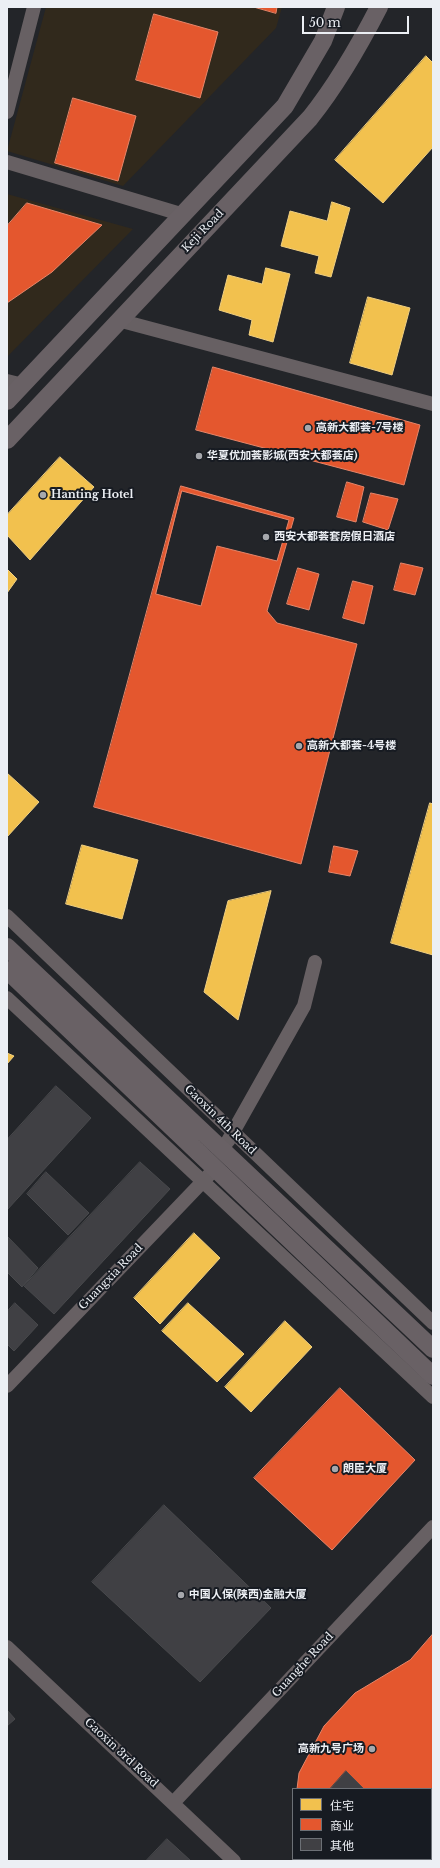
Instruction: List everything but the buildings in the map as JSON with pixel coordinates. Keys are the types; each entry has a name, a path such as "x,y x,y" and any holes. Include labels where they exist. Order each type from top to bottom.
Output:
{"main road":[{"path":"7,401 15,383 184,214 285,106 323,41 336,7"},
{"name":"Keji Road","path":"7,440 118,320 310,118 334,87 350,62 379,7"},
{"name":"Gaoxin 4th Road","path":"7,947 433,1349"},
{"path":"7,970 209,1174 433,1376"}],"street":[{"path":"7,112 34,7"},
{"path":"7,162 184,214"},
{"path":"118,320 433,404"},
{"name":"Gaoxin 4th Road","path":"7,916 433,1323"},
{"path":"223,1150 304,1006 314,962"},
{"path":"7,998 209,1174 433,1397"},
{"name":"Guangxia Road","path":"7,1386 209,1174"},
{"name":"Guanghe Road","path":"174,1802 433,1527"},
{"name":"Gaoxin 3rd Road","path":"7,1647 174,1802 234,1861"}],"shaded area":[{"path":"46,7 282,7 276,28 123,186 7,151"},
{"path":"7,194 133,229 7,357"}],"place":[{"name":"高新大都荟-7号楼","path":"308,428"},
{"name":"华夏优加荟影城(西安大都荟店)","path":"199,456"},
{"name":"Hanting Hotel","path":"43,495"},
{"name":"西安大都荟套房假日酒店","path":"266,537"},
{"name":"高新大都荟-4号楼","path":"299,746"},
{"name":"朗臣大厦","path":"335,1469"},
{"name":"中国人保(陕西)金融大厦","path":"181,1595"},
{"name":"高新九号广场","path":"372,1749"}]}
